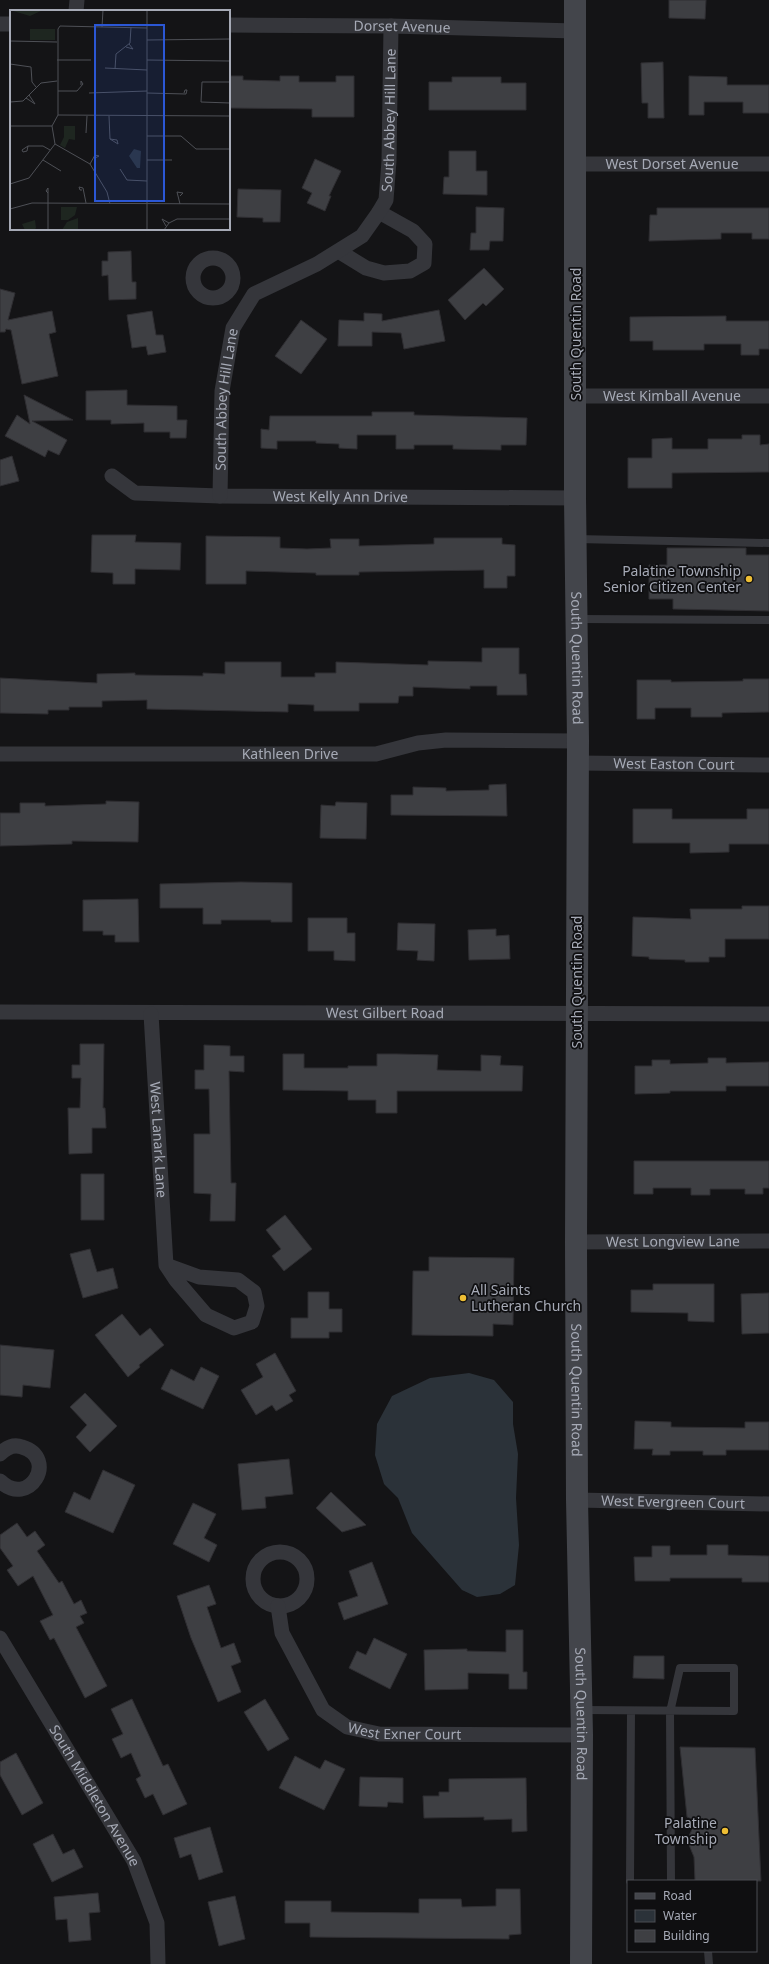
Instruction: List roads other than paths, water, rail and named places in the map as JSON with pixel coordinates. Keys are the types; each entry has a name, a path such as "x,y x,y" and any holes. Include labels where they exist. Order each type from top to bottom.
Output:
{"main road":[{"name":"South Quentin Road","path":"575,0 575,498 578,741 576,1242 577,1500 582,1710 581,1964"}],"street":[{"path":"76,10 77,0"},
{"name":"Dorset Avenue","path":"230,25 391,26 576,31"},
{"name":"South Abbey Hill Lane","path":"220,496 222,391 233,328 254,294 340,252 362,236 386,200 389,161 391,26"},
{"name":"West Dorset Avenue","path":"576,164 769,164"},
{"path":"340,252 366,268 384,273 410,271 424,263 425,244 413,231 379,212"},
{"path":"228,292 246,306"},
{"name":"West Kimball Avenue","path":"576,396 769,396"},
{"name":"West Kelly Ann Drive","path":"112,476 135,493 220,496 575,498"},
{"name":"Kathleen Drive","path":"0,754 376,754 418,743 446,740 578,741"},
{"name":"West Easton Court","path":"578,763 769,765"},
{"name":"West Gilbert Road","path":"0,1012 151,1014 769,1014"},
{"name":"West Lanark Lane","path":"151,1014 166,1265"},
{"name":"West Longview Lane","path":"576,1242 769,1241"},
{"path":"166,1265 199,1277 238,1280 254,1292 258,1306 252,1322 234,1328 206,1315 176,1280 166,1265"},
{"path":"0,1454 11,1446 19,1445 29,1449 35,1454 40,1468 38,1476 27,1488 19,1490 11,1489 0,1481"},
{"name":"West Evergreen Court","path":"577,1500 769,1504"},
{"name":"West Exner Court","path":"278,1606 282,1633 323,1710 347,1727 379,1734 582,1735"},
{"name":"South Middleton Avenue","path":"0,1638 134,1861 157,1922 158,1964"}],"lane":[{"path":"576,539 769,543"},
{"path":"577,620 769,620"},
{"path":"582,1710 670,1712 734,1711 734,1668 680,1668 670,1712 671,1880"},
{"path":"630,1880 631,1711"},
{"path":"708,1952 709,1964"}],"water":[{"path":"469,1373 494,1380 513,1402 513,1424 518,1454 516,1498 519,1545 515,1585 500,1594 477,1597 462,1590 412,1533 398,1498 384,1484 375,1455 377,1424 392,1396 430,1378"}],"place":[{"name":"Palatine Township Senior Citizen Center","path":"749,579"},
{"name":"All Saints Lutheran Church","path":"463,1298"},
{"name":"Palatine Township","path":"725,1831"}]}
